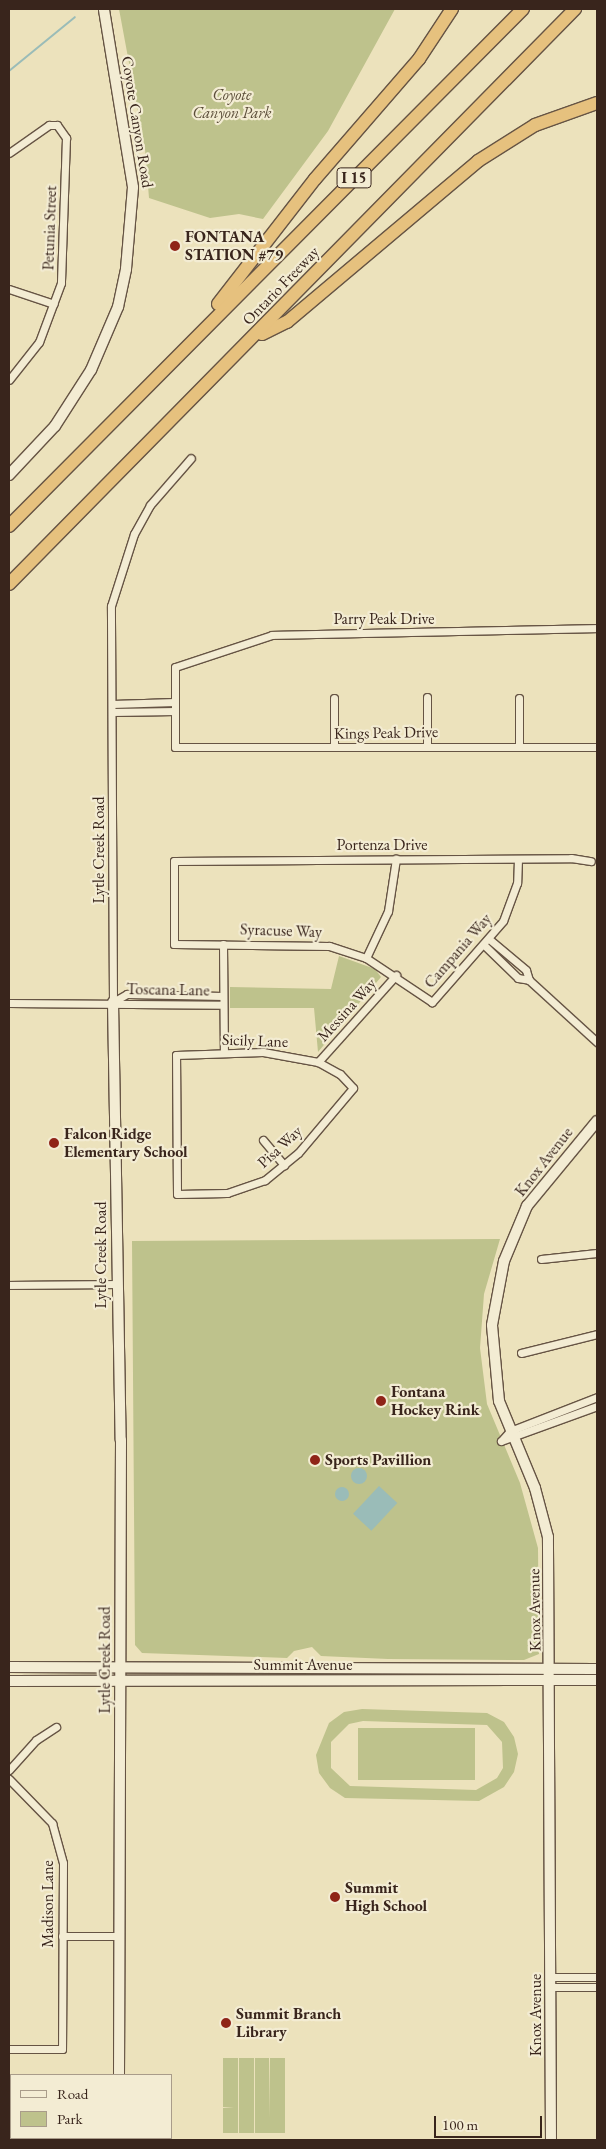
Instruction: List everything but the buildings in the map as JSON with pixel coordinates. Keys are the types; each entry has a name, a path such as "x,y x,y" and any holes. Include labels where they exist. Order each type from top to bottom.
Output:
{"highway":[{"path":"185,347 316,179 419,59 452,9"},
{"name":"Ontario Freeway","path":"9,526 185,347 524,9"},
{"name":"Ontario Freeway","path":"9,584 256,337 446,136 576,9"},
{"path":"256,337 287,322 478,161 535,125 597,102"}],"street":[{"name":"Coyote Canyon Road","path":"11,469 55,426 92,370 118,307 126,269 134,188 104,9"},
{"name":"Petunia Street","path":"9,153 40,128 57,125 66,138 66,232 54,304 38,342 9,380"},
{"path":"9,289 54,304"},
{"name":"Lytle Creek Road","path":"119,2074 121,1667 113,1002 112,712 115,587 150,505 191,458"},
{"name":"Parry Peak Drive","path":"175,702 175,667 284,633 597,628"},
{"path":"427,697 427,746"},
{"path":"334,698 334,747"},
{"path":"519,698 519,746"},
{"path":"112,704 175,702 175,711 112,712"},
{"name":"Kings Peak Drive","path":"175,711 175,747 597,747"},
{"path":"366,958 388,911 396,859"},
{"name":"Portenza Drive","path":"174,944 174,861 518,859 591,861"},
{"name":"Campania Way","path":"432,1002 486,942 512,903 518,859"},
{"path":"486,942 518,978 529,980"},
{"path":"486,942 526,970 529,980 597,1042"},
{"name":"Syracuse Way","path":"174,944 310,944 366,958 396,975 432,1002"},
{"path":"223,944 224,1053"},
{"name":"Messina Way","path":"318,1062 396,975"},
{"name":"Toscana Lane","path":"113,1002 127,994 223,996"},
{"path":"152,996 152,1004"},
{"name":"Toscana Lane","path":"9,1003 113,1002 223,1005"},
{"name":"Sicily Lane","path":"177,1194 176,1055 263,1052 318,1062 340,1074 353,1088"},
{"name":"Pisa Way","path":"177,1194 227,1193 265,1180 284,1165 353,1088"},
{"name":"Knox Avenue","path":"551,2140 551,1668 548,1537 535,1488 512,1436 496,1387 492,1344 504,1261 539,1188 597,1121"},
{"path":"263,1140 284,1165"},
{"path":"541,1259 597,1253"},
{"path":"9,1285 116,1284"},
{"path":"521,1354 597,1334"},
{"path":"512,1436 597,1398"},
{"path":"512,1436 597,1406"},
{"name":"Summit Avenue","path":"9,1667 597,1669"},
{"name":"Summit Avenue","path":"9,1681 597,1680"},
{"path":"9,1770 36,1740 56,1728"},
{"name":"Madison Lane","path":"9,1779 41,1808 58,1838 62,1936 62,2049 9,2050"},
{"path":"62,1936 120,1936"},
{"path":"551,1977 597,1977"},
{"path":"551,1988 597,1987"}],"green space":[{"name":"Coyote Canyon Park","path":"119,9 395,9 328,131 263,219 239,214 210,218 149,198 145,149"},
{"path":"339,956 375,969 381,977 318,1052 314,1008 230,1008 230,987 331,989"},
{"path":"500,1239 484,1294 480,1348 487,1404 520,1483 538,1548 539,1654 524,1660 388,1659 321,1656 312,1647 294,1651 287,1658 142,1653 135,1645 132,1241"},
{"path":"362,1709 487,1713 504,1722 514,1737 518,1754 514,1772 504,1787 479,1801 345,1798 330,1788 319,1773 316,1755 329,1723 344,1712","holes":["363,1721 487,1725 502,1742 503,1768 497,1778 476,1790 350,1786 331,1768 331,1742 349,1724"]},
{"path":"358,1728 475,1728 475,1780 358,1780"},
{"path":"223,2058 238,2058 238,2133 223,2133 223,2108 234,2108 223,2107"},
{"path":"239,2058 254,2058 254,2133 239,2133"},
{"path":"255,2058 269,2058 270,2119 270,2058 285,2058 285,2133 255,2133"}],"water":[{"path":"356,1468 362,1468 367,1473 365,1482 356,1484 351,1479 351,1473"},
{"path":"379,1486 397,1503 371,1531 353,1514"},
{"path":"339,1487 345,1487 349,1494 345,1501 339,1501 335,1497 335,1491"}],"waterway":[{"path":"9,71 75,17"}],"place":[{"name":"FONTANA STATION #79","path":"175,246"},
{"name":"Falcon Ridge Elementary School","path":"54,1143"},
{"name":"Fontana Hockey Rink","path":"381,1401"},
{"name":"Sports Pavillion","path":"315,1460"},
{"name":"Summit High School","path":"335,1897"},
{"name":"Summit Branch Library","path":"226,2023"}]}
